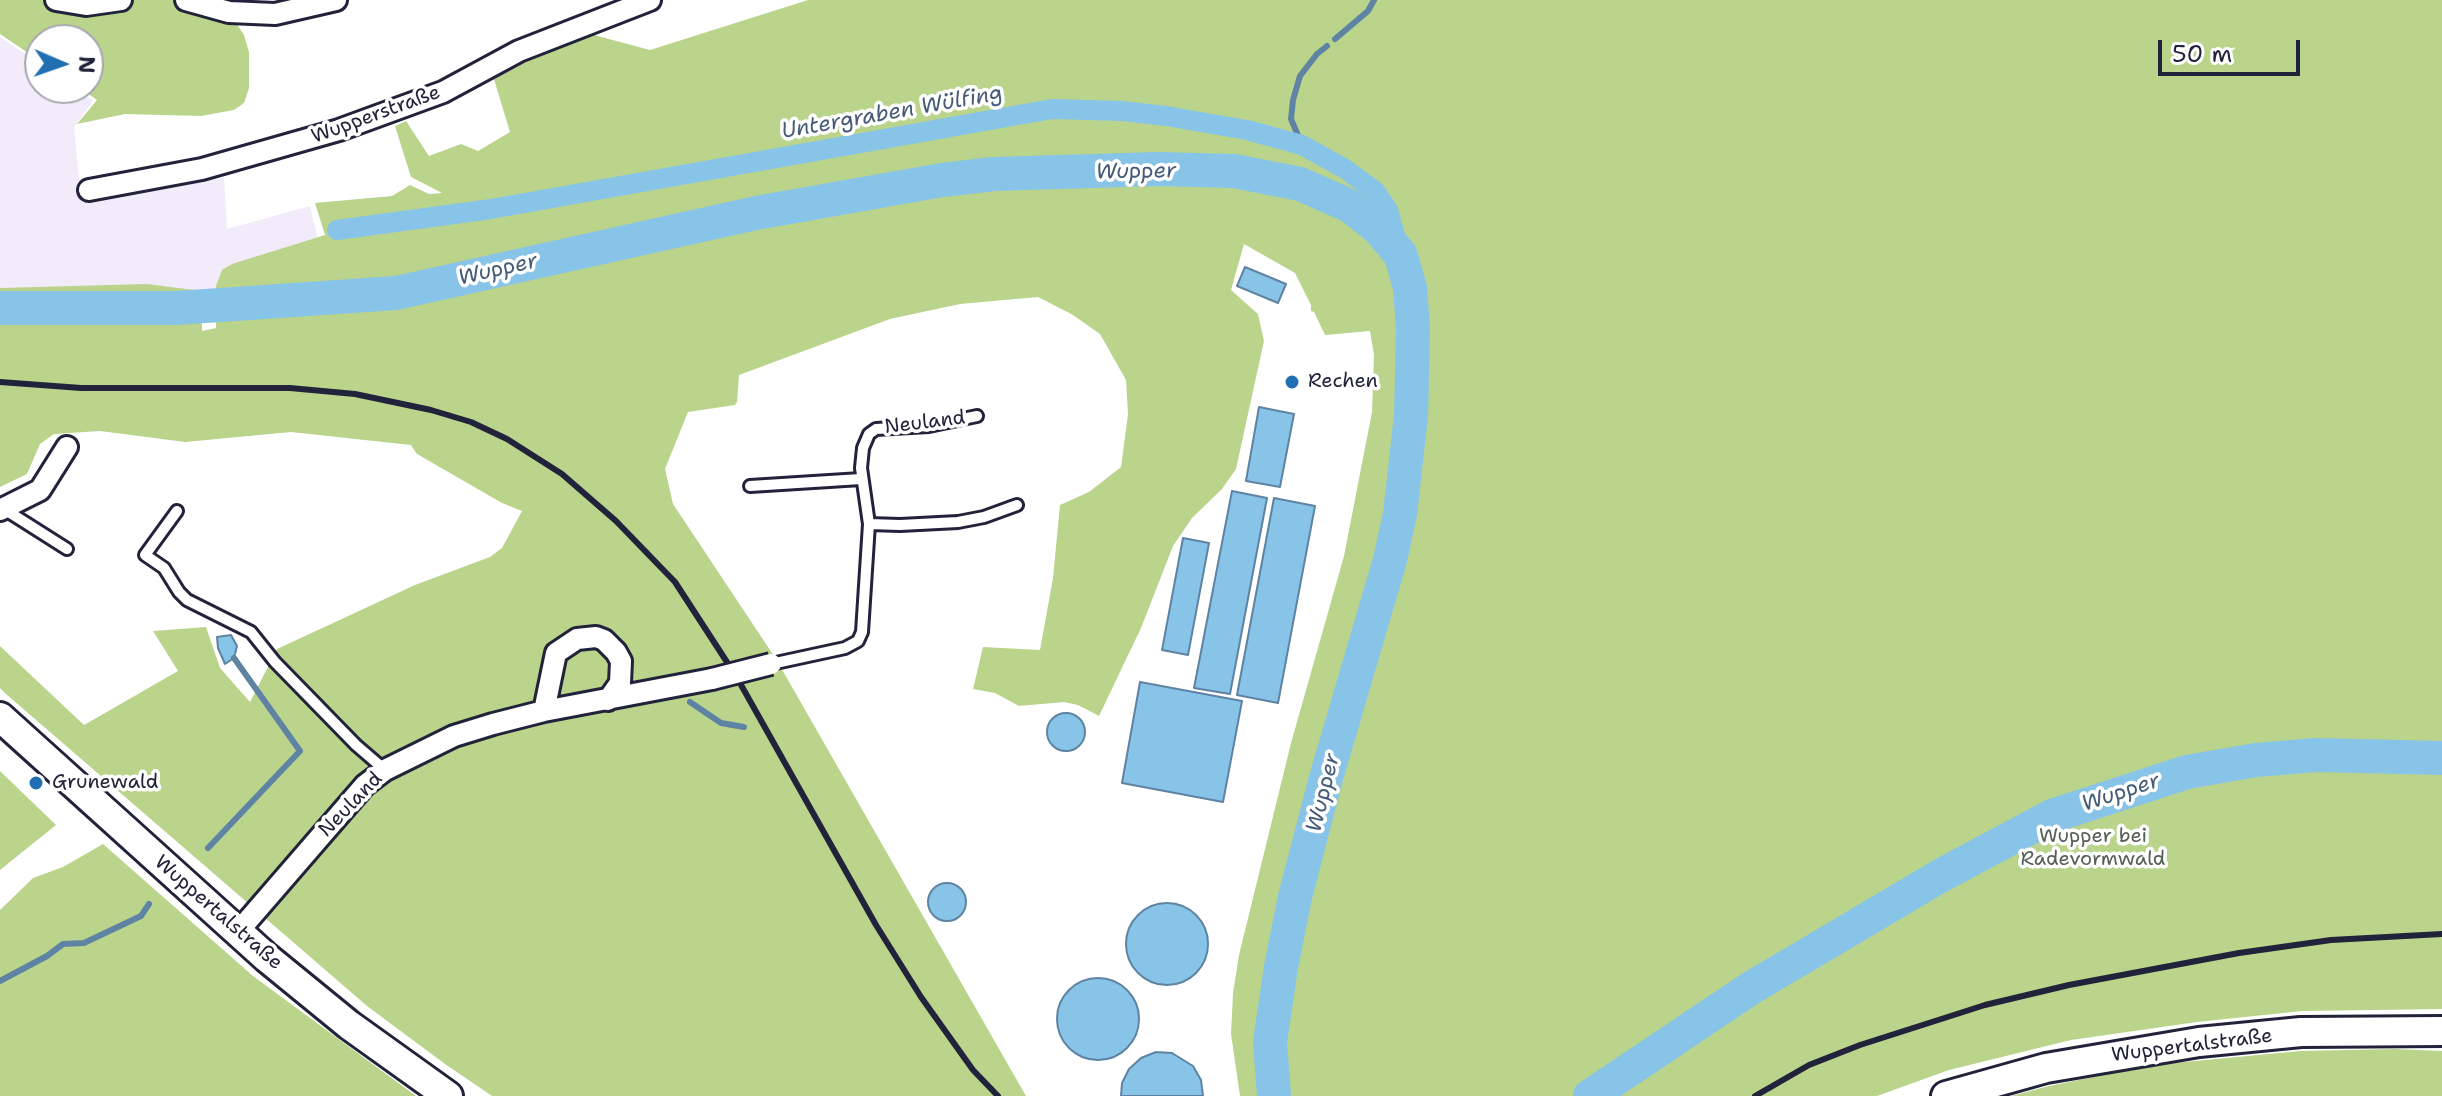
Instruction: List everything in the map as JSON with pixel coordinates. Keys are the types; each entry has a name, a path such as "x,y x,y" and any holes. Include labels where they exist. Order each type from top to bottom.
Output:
{"main road":[{"name":"Wuppertalstraße","path":"0,717 237,933 349,1025 448,1096"},
{"name":"Wuppertalstraße","path":"1946,1096 2072,1063 2199,1042 2301,1032 2442,1031"}],"street":[{"path":"56,0 86,5 121,0"},
{"path":"186,0 229,12 275,14 336,0"},
{"name":"Wupperstraße","path":"89,190 202,169 339,130 443,92 519,51 650,0"},
{"path":"2,509 40,490 67,447"},
{"path":"544,711 556,653 577,639 596,637 616,652 622,673 620,683 608,700"},
{"name":"Neuland","path":"237,933 359,792 385,770 454,736 544,711 712,679 771,664"}],"lane":[{"name":"Neuland","path":"771,664 845,648 858,641 865,617 869,524 861,479 863,448 874,430 939,425 977,416"},
{"path":"750,486 861,479"},
{"path":"869,524 958,522 1017,505"},
{"path":"2,509 67,549"},
{"path":"177,511 145,555 164,568 187,600 251,632 284,671 356,745 385,770"}],"shaded area":[{"path":"0,37 24,53 24,104 91,104 74,127 81,199 224,178 227,229 310,206 319,245 226,297 128,299 0,291"}],"green space":[{"path":"0,0 186,0 229,12 244,35 249,52 249,88 244,103 234,110 201,116 125,114 77,124 94,104 104,104 104,24 24,24 24,50 0,34"},
{"name":"Wupper bei Radevormwald","path":"808,0 2442,0 2442,1009 2302,1011 2071,1040 1949,1070 1877,1096 1240,1096 1231,1034 1239,955 1291,743 1344,556 1372,412 1374,355 1370,331 1325,335 1295,273 1244,244 1231,290 1258,314 1264,341 1236,469 1222,489 1192,518 1173,546 1141,628 1099,716 1078,705 1064,702 1019,706 995,693 973,689 983,647 1040,650 1053,578 1060,505 1089,492 1121,467 1128,414 1126,380 1100,334 1073,315 1038,297 960,304 890,319 739,375 735,405 688,412 665,469 673,504 776,659 1026,1096 492,1096 367,1006 6,694 0,688 0,646 84,725 178,671 153,631 206,627 220,668 250,702 277,649 415,585 490,557 502,548 522,511 502,503 417,454 411,445 291,432 185,442 100,431 54,434 40,444 27,474 0,487 0,288 147,284 202,291 202,331 216,328 216,286 222,270 232,264 325,235 315,203 392,196 410,185 429,194 442,193 411,177 395,126 406,121 429,156 461,144 478,151 510,132 494,79 545,52 594,35 650,50"},
{"path":"0,771 56,825 0,870"},
{"path":"103,844 253,976 416,1096 0,1096 0,910 33,878 63,867"},
{"path":"2300,1051 2442,1051 2442,1096 2011,1096 2153,1065"}],"water":[{"path":"1245,267 1286,284 1278,303 1237,286"},
{"path":"1259,407 1294,414 1280,487 1246,481"},
{"path":"1232,491 1267,498 1230,694 1194,688"},
{"path":"1274,498 1315,506 1278,703 1237,695"},
{"path":"1183,538 1209,543 1188,655 1162,650"},
{"path":"231,635 237,646 234,658 225,664 217,637"},
{"path":"1140,682 1242,701 1223,802 1122,783"},
{"path":"1066,713 1079,719 1085,732 1079,745 1066,751 1053,745 1047,732 1053,719"},
{"path":"947,883 960,889 966,902 960,915 947,921 934,915 928,902 934,889"},
{"path":"1159,903 1175,903 1190,910 1201,921 1208,944 1205,960 1196,973 1175,985 1159,985 1144,978 1133,967 1126,952 1126,936 1133,921 1144,910"},
{"path":"1090,978 1106,978 1121,985 1132,996 1139,1019 1136,1035 1127,1048 1106,1060 1090,1060 1075,1053 1064,1042 1057,1027 1057,1011 1064,996 1075,985"},
{"path":"1156,1052 1172,1053 1193,1066 1201,1080 1203,1096 1121,1096 1122,1083 1129,1069 1141,1058"}],"waterway":[{"path":"1335,39 1368,11 1374,0"},
{"path":"1302,145 1291,119 1293,100 1300,76 1327,46"},
{"name":"Untergraben Wülfing","path":"337,230 491,209 1052,109 1166,116 1247,130 1302,145 1345,169 1375,191 1388,210 1400,254"},
{"name":"Wupper","path":"0,308 176,308 396,293 756,213 942,180 994,174 1158,169 1234,171 1300,184 1350,206 1379,229 1400,254 1403,263 1410,288 1413,329 1411,416 1400,514 1390,560 1326,778 1295,897 1270,1042 1274,1096"},
{"path":"208,848 300,751 234,658"},
{"path":"690,702 721,723 744,727"},
{"name":"Wupper","path":"1590,1096 1751,988 1940,876 2052,816 2187,772 2256,760 2316,755 2442,758"},
{"path":"0,981 63,944 84,943 141,916 149,904"}],"railway":[{"path":"0,382 81,388 290,388 355,394 471,422 507,439 562,474 616,521 675,582 736,676 876,925 921,997 973,1070 998,1096"},
{"path":"1755,1096 1809,1065 1860,1045 1985,1005 2069,985 2239,953 2331,940 2442,934"}],"place":[{"name":"Rechen","path":"1292,382"},
{"name":"Grunewald","path":"36,783"}]}
